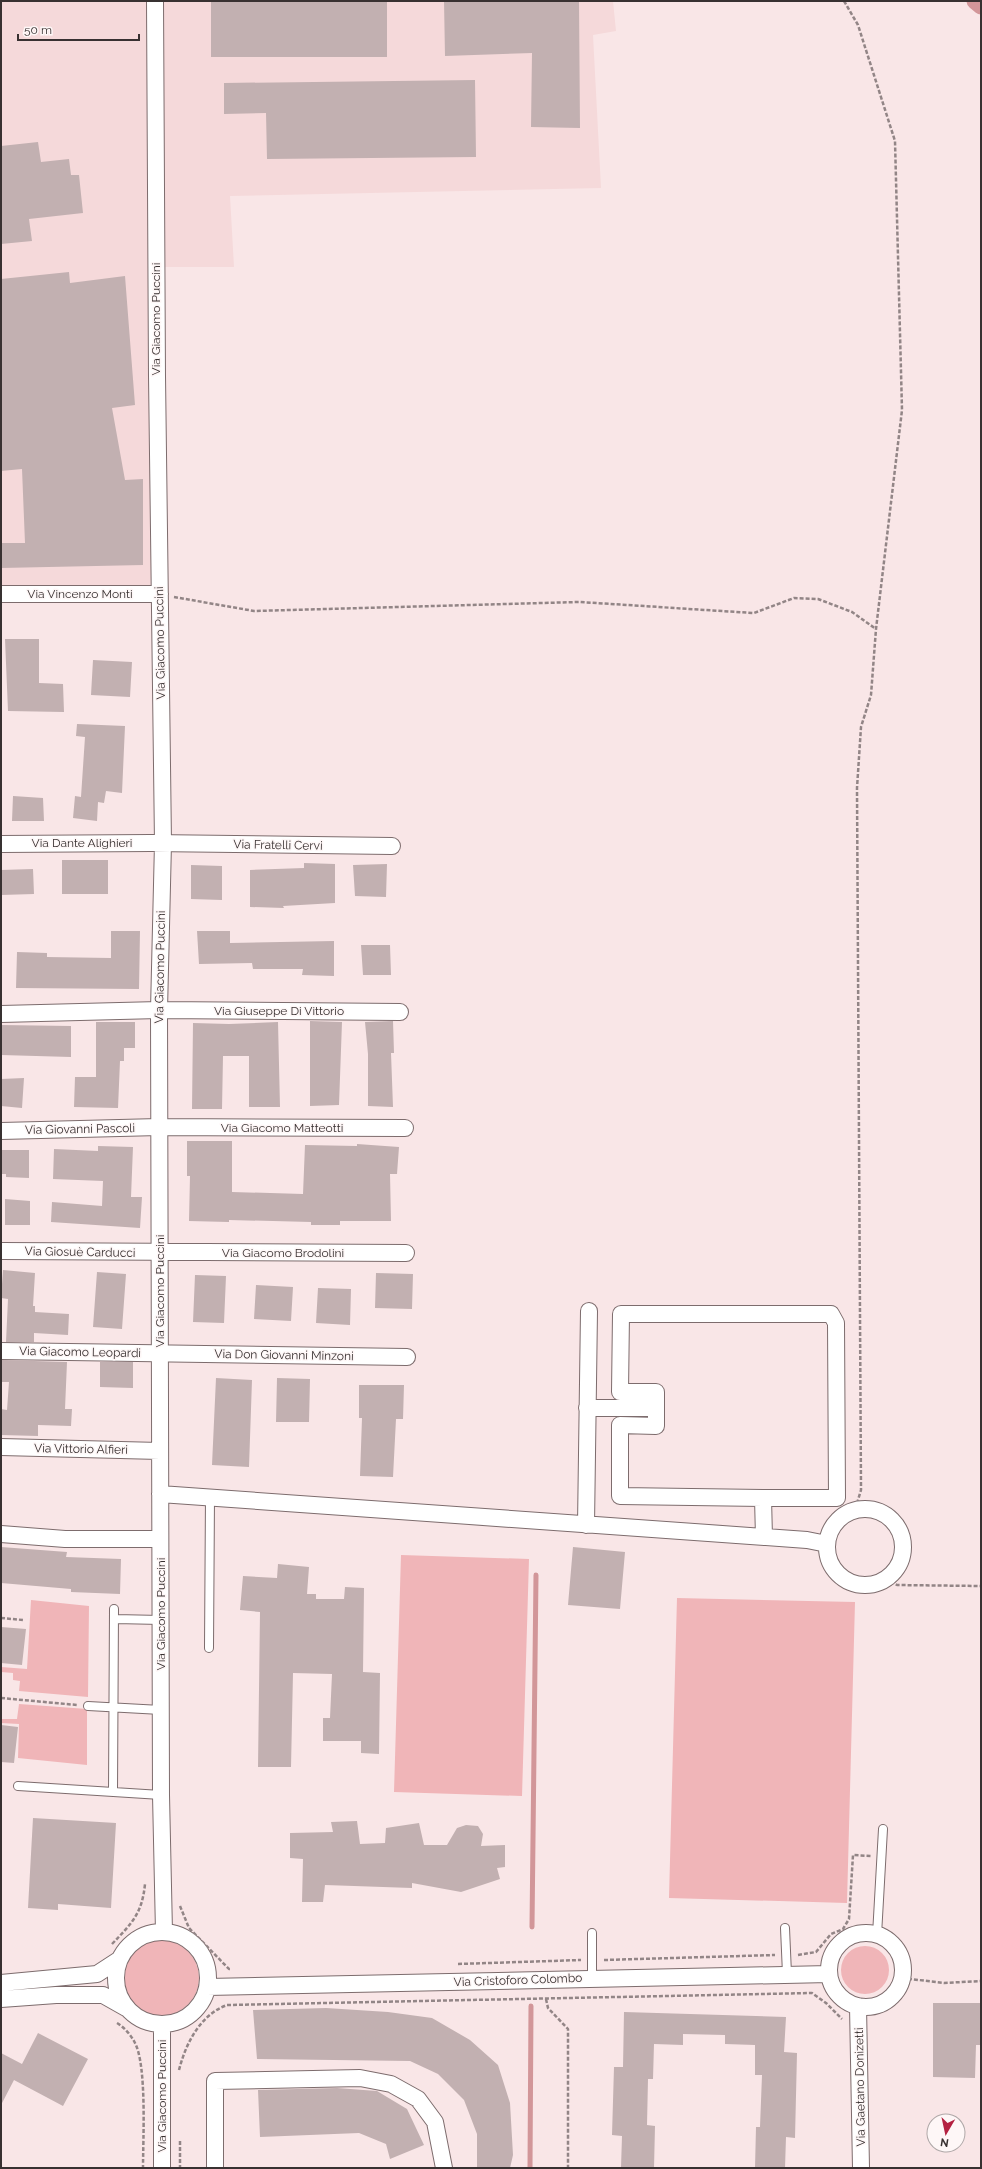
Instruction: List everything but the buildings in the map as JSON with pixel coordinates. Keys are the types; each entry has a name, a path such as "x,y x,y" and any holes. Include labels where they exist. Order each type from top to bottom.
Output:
{"street":[{"name":"Via Giacomo Puccini","path":"155,1 157,376 163,843 159,1010 159,1252 161,1795 164,1932"},
{"name":"Via Vincenzo Monti","path":"1,594 160,594"},
{"name":"Via Dante Alighieri","path":"1,844 163,843"},
{"name":"Via Fratelli Cervi","path":"163,843 392,846"},
{"name":"Via Giuseppe Di Vittorio","path":"1,1014 159,1010 400,1012"},
{"name":"Via Giacomo Matteotti","path":"159,1127 405,1128"},
{"name":"Via Giovanni Pascoli","path":"1,1131 159,1127"},
{"name":"Via Giosuè Carducci","path":"1,1251 159,1252"},
{"name":"Via Giacomo Brodolini","path":"159,1252 406,1253"},
{"path":"586,1525 589,1311"},
{"path":"621,1314 831,1314 836,1323 837,1498 763,1498 620,1496 620,1426 656,1426 656,1392 620,1392 621,1314"},
{"name":"Via Giacomo Leopardi","path":"1,1351 160,1353"},
{"name":"Via Don Giovanni Minzoni","path":"160,1353 408,1357"},
{"path":"587,1408 656,1408"},
{"name":"Via Vittorio Alfieri","path":"1,1447 160,1451"},
{"path":"160,1494 807,1540 827,1544"},
{"path":"763,1498 764,1537"},
{"path":"867,1509 879,1511 890,1517 898,1526 902,1537 904,1549 901,1561 895,1571 885,1579 874,1584 862,1585 851,1582 841,1576 833,1567 828,1556 827,1544 830,1532 836,1522 855,1510 867,1509"},
{"path":"1,1534 65,1539 160,1540"},
{"path":"1,1983 97,1974 115,1953 128,1947 138,1939 151,1934 164,1932 180,1936 193,1944 203,1956 208,1972 207,1987 203,1999 196,2010 186,2018 175,2023 149,2023 103,1995 56,1995 1,1999"},
{"path":"865,1934 877,1935 888,1941 897,1950 902,1961 902,1978 898,1989 891,1998 881,2004 870,2007 851,2004 838,1995 831,1982 829,1974 830,1962 835,1951 843,1942 853,1936 865,1934"},
{"path":"115,1953 116,1984 120,1997 126,2008"},
{"name":"Via Cristoforo Colombo","path":"207,1987 829,1974"},
{"name":"Via Gaetano Donizetti","path":"858,2006 861,2168"},
{"name":"Via Giacomo Puccini","path":"162,2024 162,2168"},
{"path":"215,2168 215,2081 360,2078 391,2084 418,2100 435,2122 444,2168"}],"lane":[{"path":"209,1648 210,1497"},
{"path":"113,1792 114,1609"},
{"path":"115,1619 161,1620"},
{"path":"88,1706 161,1710"},
{"path":"18,1786 161,1795"},
{"path":"877,1935 883,1829"},
{"path":"785,1928 786,1974"},
{"path":"592,1933 592,1978"}],"path":[{"path":"844,1 858,25 895,141 902,410 876,629 872,695 861,727 857,788 861,1490 855,1510"},
{"path":"160,594 254,611 579,602 754,613 794,598 818,599 852,612 876,629"},
{"path":"885,1579 898,1585 981,1586"},
{"path":"1,1618 23,1620"},
{"path":"1,1698 88,1706"},
{"path":"452,1964 786,1955 816,1952 831,1934 843,1929 849,1919 853,1855 882,1856"},
{"path":"115,1953 143,1903 146,1881"},
{"path":"178,1902 189,1928 229,1969 235,1969"},
{"path":"546,1961 546,1999 548,2008 568,2029 568,2168"},
{"path":"902,1978 944,1983 981,1981"},
{"path":"178,2072 184,2051 194,2033 214,2010 227,2005 812,1993 826,2003 845,2023"},
{"path":"112,2020 123,2026 136,2044 142,2068 143,2168"},
{"path":"180,2138 180,2168"}],"shaded area":[{"path":"1,1 613,1 616,31 593,35 601,188 230,196 234,267 165,267 163,585 1,585"},
{"path":"401,1555 529,1559 522,1796 394,1792"},
{"path":"677,1598 855,1602 847,1903 669,1898"},
{"path":"31,1600 89,1606 88,1697 19,1691 20,1681 13,1680 13,1673 1,1672 1,1667 27,1669"},
{"path":"19,1704 87,1709 87,1765 18,1758 19,1724 1,1723 2,1719 17,1719"},
{"path":"161,1940 175,1943 188,1951 196,1964 199,1978 196,1992 188,2005 175,2013 161,2016 147,2013 134,2005 126,1992 123,1978 126,1964 134,1951 147,1943"},
{"path":"860,1946 870,1946 882,1953 889,1965 889,1975 882,1987 870,1994 860,1994 852,1990 845,1983 841,1975 841,1965 845,1957 852,1950"}],"waterway":[{"path":"975,1 981,6"},
{"path":"532,1927 536,1575"},
{"path":"530,2168 531,2006"}]}
